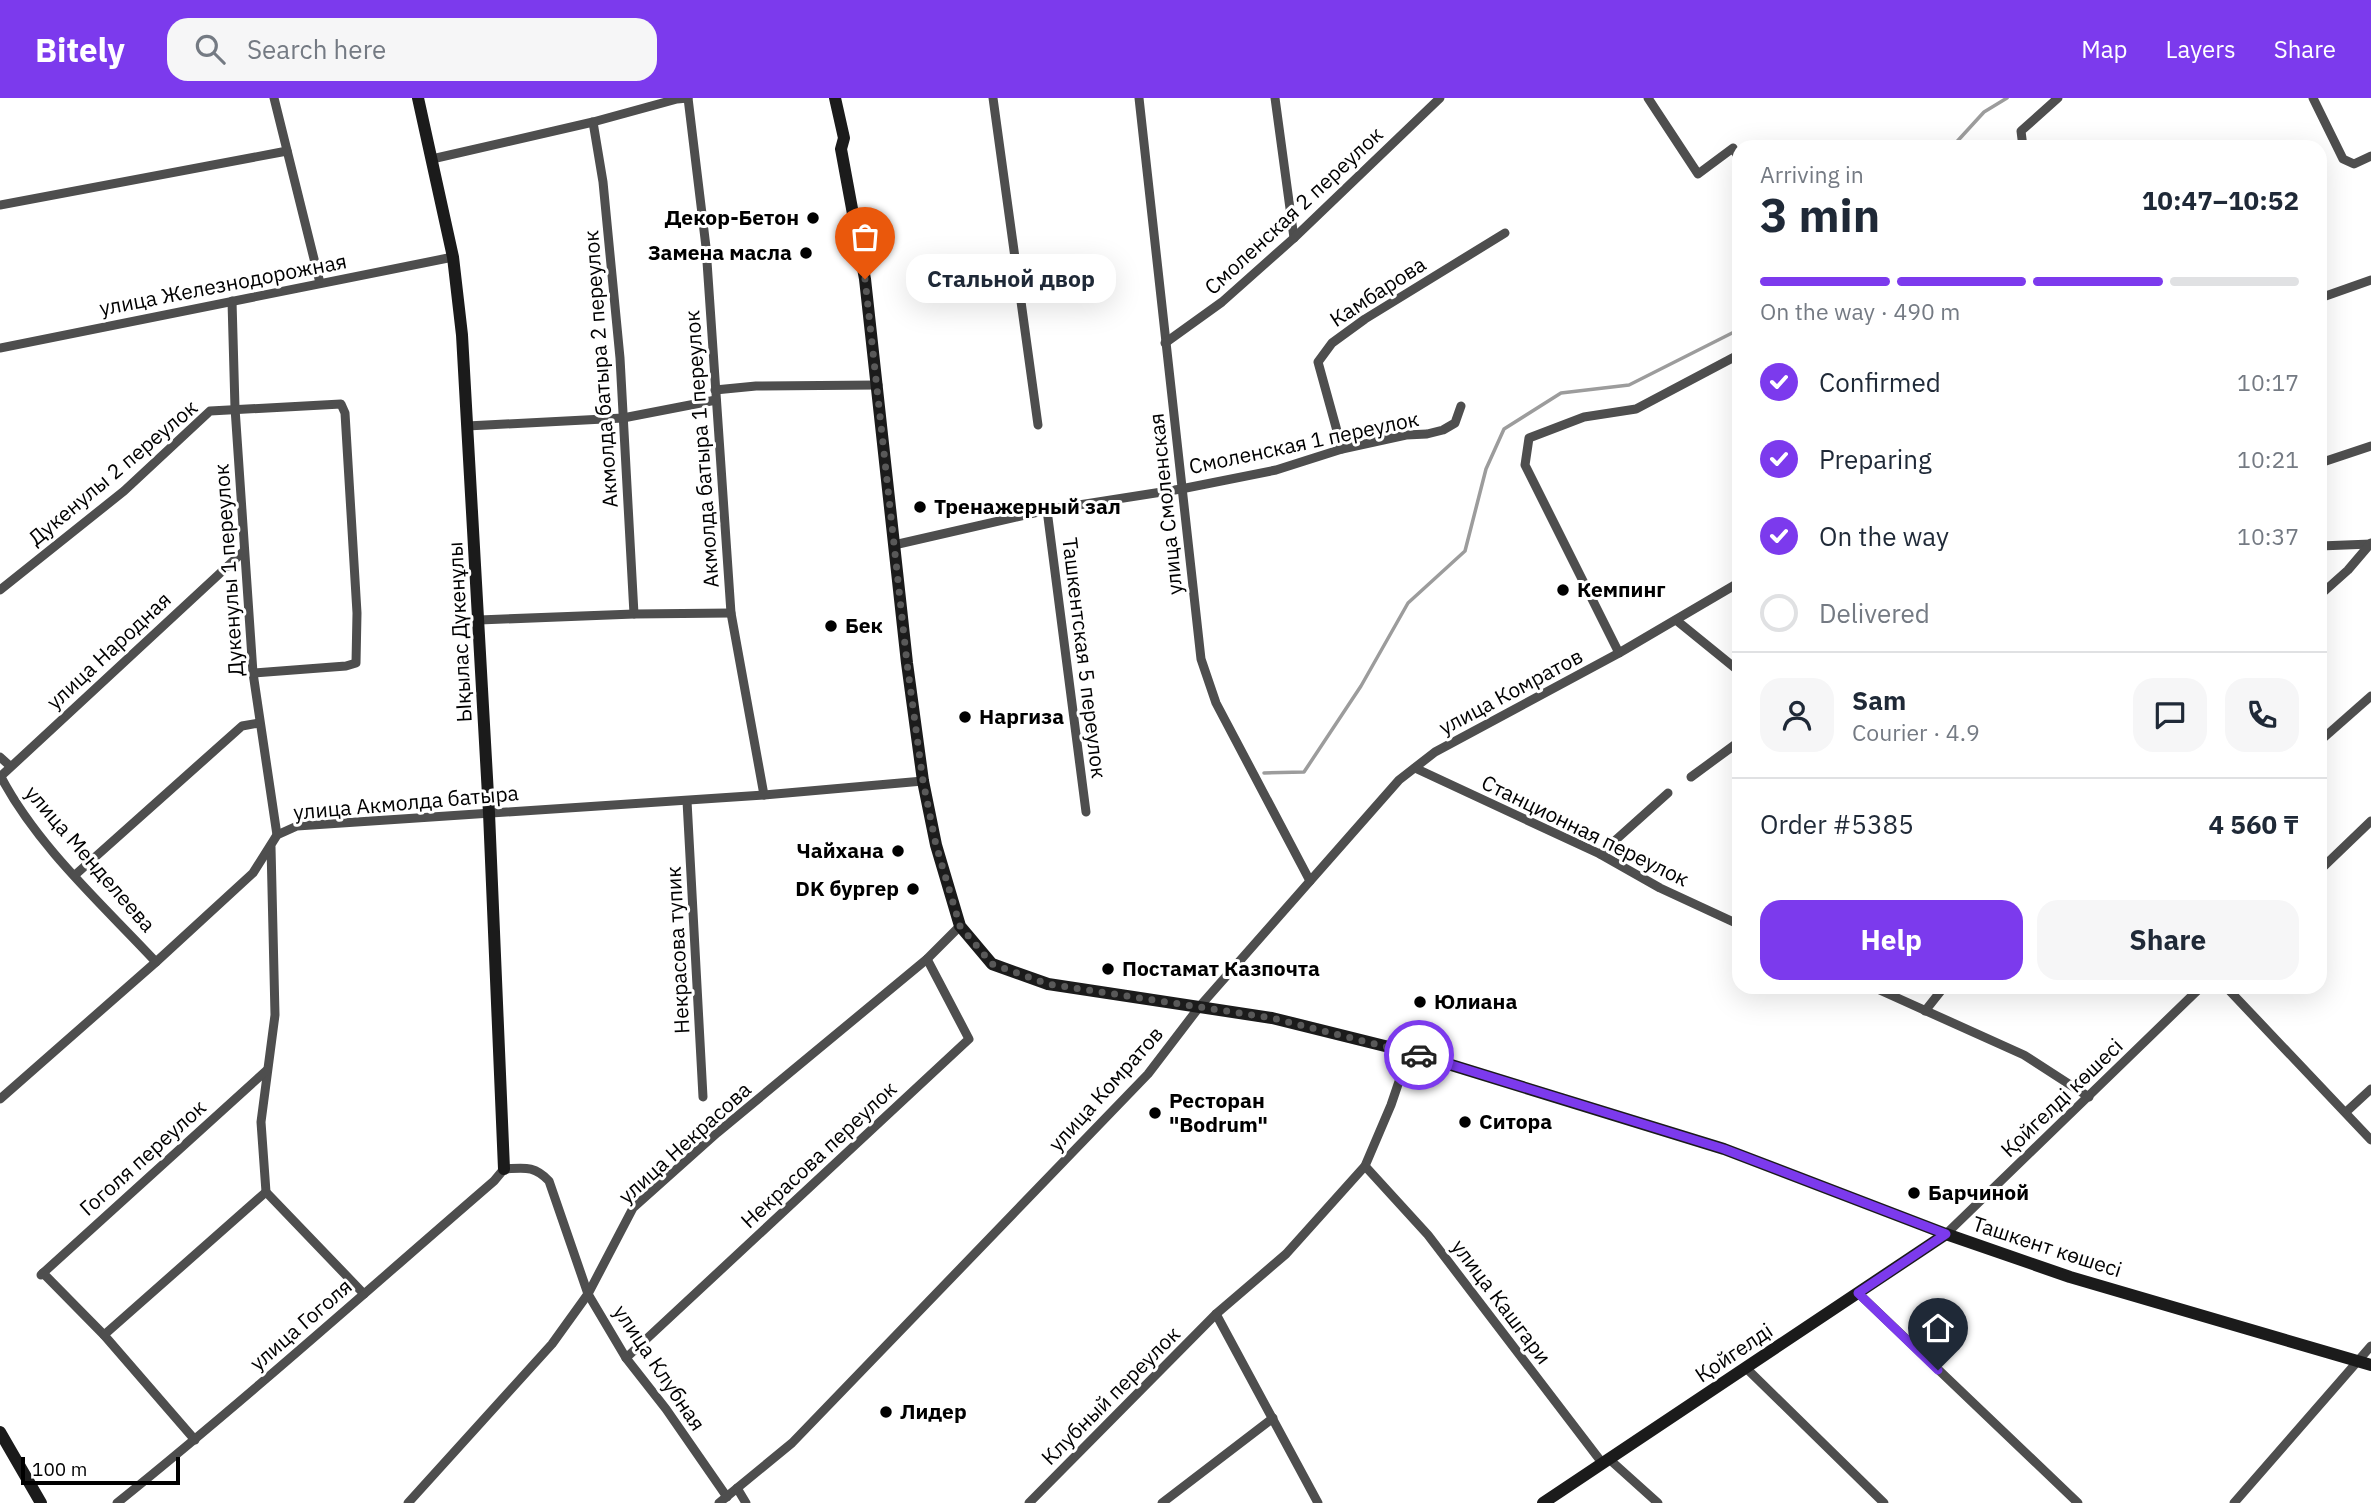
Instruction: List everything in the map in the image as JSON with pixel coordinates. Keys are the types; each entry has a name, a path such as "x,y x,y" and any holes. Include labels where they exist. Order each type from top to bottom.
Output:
{"main road":[{"name":"Ықылас Дүкенұлы","path":"418,98 453,257 462,335 489,813 504,1169"},
{"name":"Ташкент көшесі","path":"835,98 844,138 841,149 865,279 923,781 936,845 960,926 992,964 1048,984 1272,1018 1409,1052 1724,1149 1946,1234 2070,1277 2371,1365"},
{"name":"Қойгелді","path":"1543,1503 1946,1234"},
{"path":"0,1432 41,1503"}],"street":[{"path":"274,98 320,283"},
{"name":"Акмолда батыра 1 переулок","path":"432,159 688,98 706,247 731,613 764,796"},
{"path":"993,98 1038,425"},
{"name":"улица Смоленская","path":"1139,98 1201,659 1212,692 1310,881"},
{"path":"1275,98 1294,238"},
{"name":"Смоленская 2 переулок","path":"1166,343 1223,302 1440,98"},
{"path":"1648,98 1698,174 1732,149"},
{"path":"2022,140 2021,131 2057,98"},
{"path":"2313,98 2343,159 2354,164 2371,156"},
{"name":"Акмолда батыра 2 переулок","path":"593,122 603,182 623,418 634,614"},
{"path":"0,205 287,150"},
{"name":"Камбарова","path":"1342,449 1318,362 1332,343 1505,233"},
{"name":"улица Железнодорожная","path":"0,348 453,257"},
{"path":"2327,296 2371,281"},
{"name":"Дукенулы 1 переулок","path":"232,301 235,408 253,673 277,835"},
{"path":"1619,653 1525,465 1529,438 1584,417 1636,409 1732,358"},
{"path":"467,426 623,418 757,386 878,385"},
{"name":"Дукенулы 2 переулок","path":"0,590 124,491 210,411 341,404 345,413 357,613 356,663 253,673"},
{"name":"Смоленская 1 переулок","path":"894,545 1047,510 1181,489 1276,470 1342,449 1406,435 1427,434 1443,430 1455,423 1461,406"},
{"path":"2327,461 2371,446"},
{"name":"Ташкентская 5 переулок","path":"1047,510 1086,812"},
{"path":"2327,546 2371,544"},
{"path":"2327,590 2371,544"},
{"name":"улица Народная","path":"0,777 244,551"},
{"name":"улица Комратов","path":"723,1500 792,1443 1146,1077 1200,1006 1399,780 1435,752 1619,653 1732,587"},
{"path":"479,620 731,613"},
{"path":"1676,620 1732,666"},
{"path":"2327,735 2371,696"},
{"path":"75,875 242,726 260,723"},
{"path":"1691,778 1732,747"},
{"name":"улица Менделеева","path":"0,757 10,766"},
{"name":"Станционная переулок","path":"1415,768 1600,854 1660,888 1732,921"},
{"name":"улица Менделеева","path":"0,777 18,809 156,962"},
{"name":"улица Акмолда батыра","path":"0,1099 253,873 277,835 297,826 764,796 923,781"},
{"path":"1600,854 1668,793"},
{"name":"Некрасова тупик","path":"687,801 703,1097"},
{"path":"2327,863 2371,821"},
{"path":"271,845 275,1015 261,1122 266,1192 364,1294"},
{"name":"улица Некрасова","path":"408,1503 552,1344 588,1294 633,1208 717,1133 927,959 960,926"},
{"name":"Некрасова переулок","path":"626,1358 969,1039 927,959"},
{"path":"1889,994 2024,1055 2089,1097"},
{"path":"1925,1011 1938,994"},
{"name":"Қойгелді көшесі","path":"1946,1234 2194,994"},
{"path":"2233,994 2371,1140"},
{"name":"Клубный переулок","path":"1029,1503 1216,1314 1286,1254 1365,1166 1391,1105 1409,1052"},
{"name":"Гоголя переулок","path":"195,1440 104,1335 41,1274 267,1070"},
{"path":"2346,1112 2371,1088"},
{"name":"улица Кашгари","path":"1365,1166 1428,1235 1606,1461 1658,1503"},
{"name":"улица Клубная","path":"504,1169 539,1170 549,1181 588,1294 626,1358 666,1409 723,1500"},
{"name":"улица Гоголя","path":"117,1503 195,1440 494,1181 504,1169"},
{"path":"104,1335 266,1192"},
{"path":"1858,1293 2078,1503"},
{"path":"1216,1314 1318,1503"},
{"path":"2234,1503 2371,1346"},
{"path":"1746,1368 1884,1503"},
{"path":"1163,1503 1273,1418"},
{"path":"737,1488 746,1503"}],"waterway":[{"path":"1958,140 1984,112 2007,98"},
{"path":"1264,773 1304,772 1361,686 1408,603 1465,551 1486,469 1504,429 1561,393 1629,385 1732,333"}],"way so far":[{"path":"865,279 907,663 923,781 936,845 960,926 992,964 1048,984 1272,1018 1419,1055"}],"place":[{"name":"Декор-Бетон","path":"813,218"},
{"name":"Замена масла","path":"806,253"},
{"name":"Стальной двор","path":"865,279"},
{"name":"Тренажерный зал","path":"920,507"},
{"name":"Кемпинг","path":"1563,590"},
{"name":"Бек","path":"831,626"},
{"name":"Наргиза","path":"965,717"},
{"name":"Чайхана","path":"898,851"},
{"name":"DK бургер","path":"913,889"},
{"name":"Постамат Казпочта","path":"1108,969"},
{"name":"Юлиана","path":"1420,1002"},
{"name":"Ресторан \"Bodrum\"","path":"1155,1113"},
{"name":"Ситора","path":"1465,1122"},
{"name":"Барчиной","path":"1914,1193"},
{"name":"Лидер","path":"886,1412"}],"route":[{"path":"1419,1055 1724,1149 1946,1234 1858,1293 1938,1370"}]}
